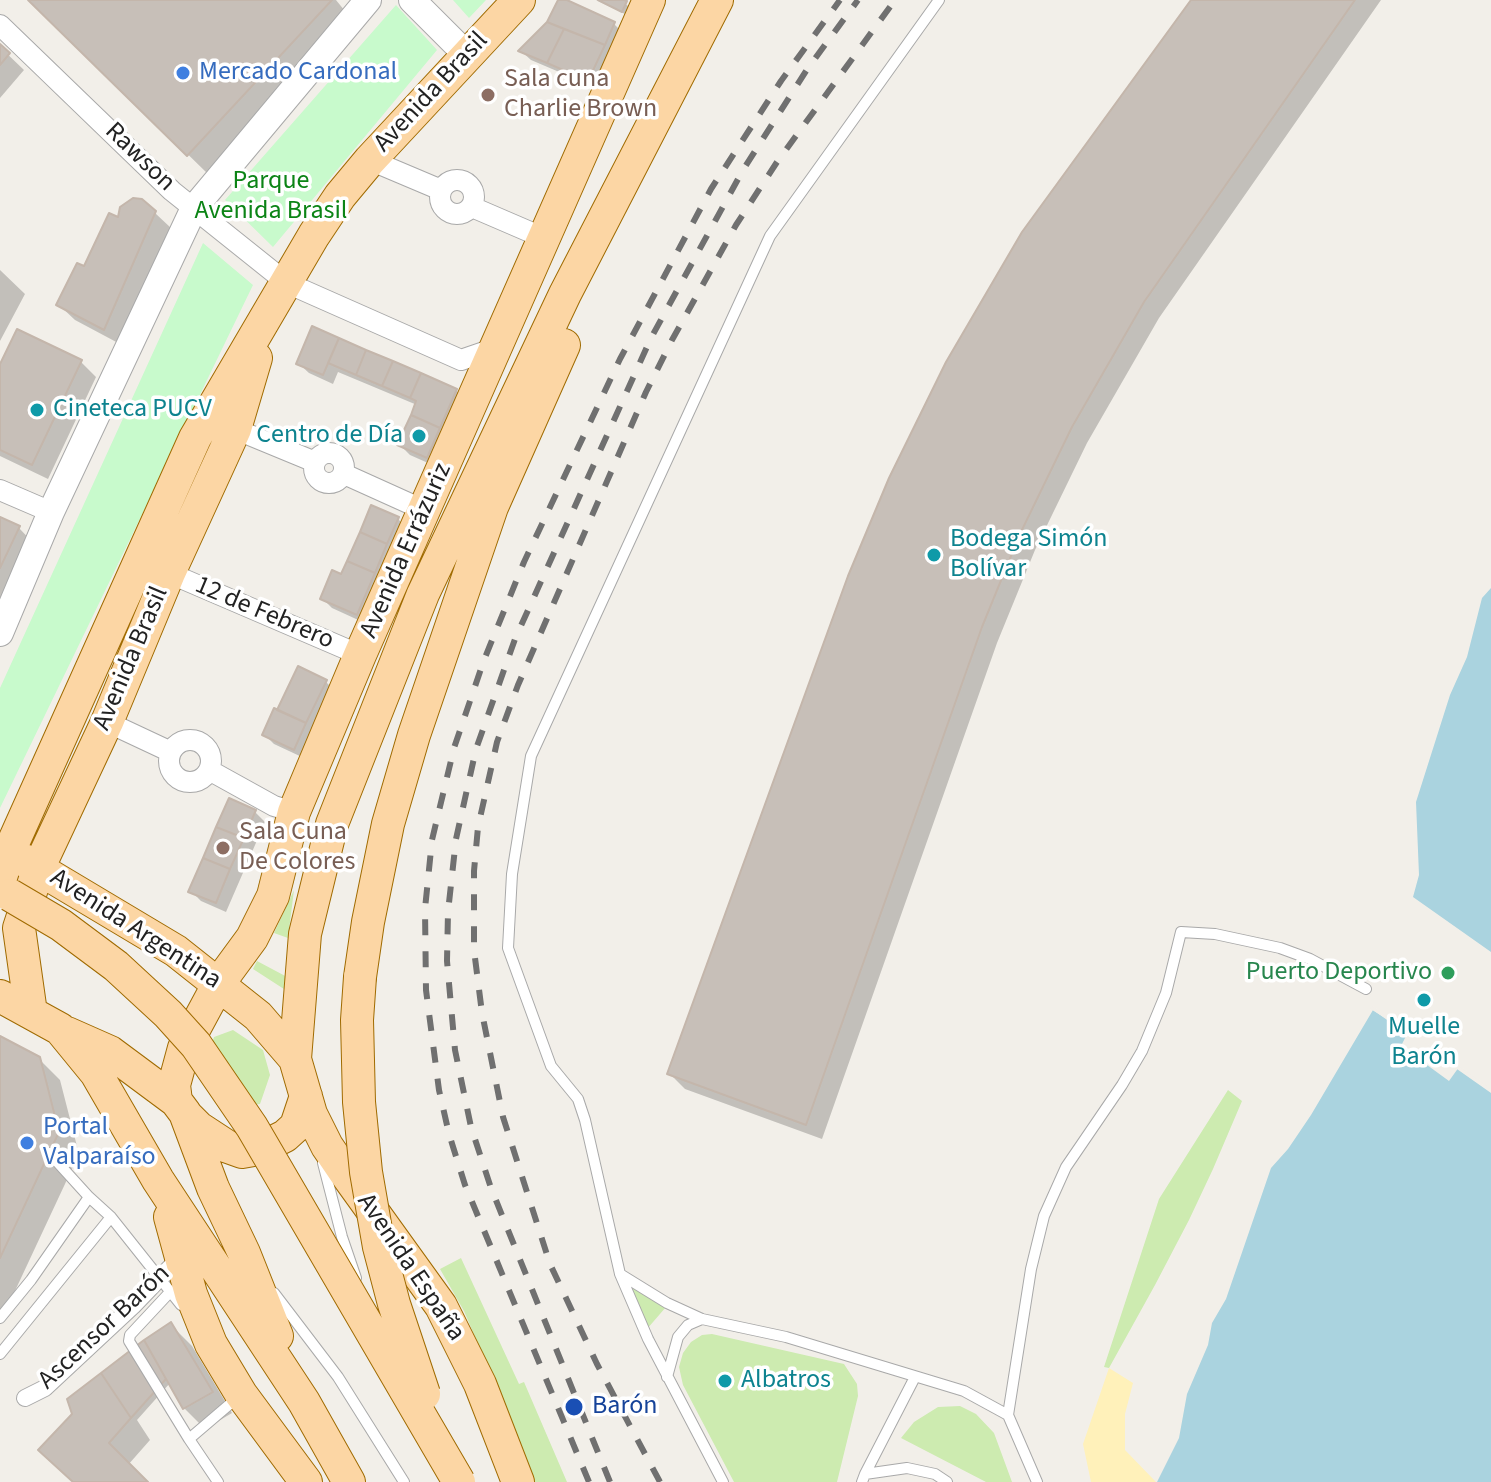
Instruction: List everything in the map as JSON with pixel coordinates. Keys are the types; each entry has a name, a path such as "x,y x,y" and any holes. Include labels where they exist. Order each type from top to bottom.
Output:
{"main road":[{"name":"Avenida Brasil","path":"3,859 195,438 314,235 340,196 370,160 519,0"},
{"name":"Avenida Errázuriz","path":"180,1107 174,1085 184,1048 219,983 252,938 273,896 294,812 360,655 649,0"},
{"name":"Avenida Errázuriz","path":"295,1059 305,934 332,824 417,608 565,294 713,8"},
{"path":"460,1482 419,1384 394,1304 379,1247 366,1172 359,1102 357,1020 368,922 388,824 414,735 492,507 713,8"},
{"name":"Avenida Brasil","path":"31,1013 19,928 39,867 107,722 169,573 235,429 279,296"},
{"name":"Avenida Argentina","path":"3,859 39,867 176,951 258,1016 295,1059"},
{"path":"0,889 85,942 144,991 196,1045 252,1127 460,1482"},
{"path":"176,951 227,945 252,938"},
{"path":"0,996 110,1052 180,1107 215,1140 242,1152 259,1149 285,1136 296,1126 309,1105"},
{"path":"60,1029 96,1073 158,1180 304,1402 349,1482"},
{"name":"Avenida España","path":"295,1059 309,1105 327,1146 419,1275 459,1339 518,1482"},
{"path":"180,1107 244,1253 304,1402"},
{"path":"158,1180 191,1294 211,1344 241,1394 306,1482"}],"street":[{"path":"0,633 51,512 194,208 368,0"},
{"path":"412,0 468,56"},
{"name":"Rawson","path":"0,25 172,191 194,208 279,296 461,360"},
{"path":"370,160 441,190 448,182 464,182 474,194 472,207 544,238"},
{"path":"473,399 461,360 496,348"},
{"path":"235,429 315,462 321,454 335,453 343,460 344,474 426,511"},
{"path":"0,490 51,512"},
{"name":"12 de Febrero","path":"169,573 360,655"},
{"path":"107,722 171,752"},
{"path":"187,740 200,742 209,751 209,770 199,781 184,782 172,773 171,752 187,740"},
{"path":"209,770 274,806 294,812"},
{"name":"Ascensor Barón","path":"25,1398 45,1388 166,1285 182,1255"}],"lane":[{"path":"723,1482 636,1316 620,1274 578,1099 551,1066 508,948 512,874 531,756 770,236 939,0"},
{"path":"1037,1482 1008,1415 1031,1269 1044,1216 1066,1167 1142,1051 1166,993 1181,932 1215,934 1280,948 1324,966 1366,989"},
{"path":"309,1105 342,1237 416,1432"},
{"path":"49,1153 111,1217 211,1344"},
{"path":"0,1318 31,1280 89,1197"},
{"path":"0,1354 111,1217"},
{"path":"244,1253 338,1377 404,1482"},
{"path":"620,1274 667,1303 702,1319 786,1337 964,1391 1008,1415"},
{"path":"166,1285 130,1335 129,1341 218,1482"},
{"path":"667,1377 678,1337 688,1325 702,1319"},
{"path":"863,1478 915,1377"},
{"path":"189,1439 241,1394"},
{"path":"863,1478 907,1468 935,1474 947,1482"}],"green space":[{"path":"453,0 486,0 469,18"},
{"name":"Parque Avenida Brasil","path":"396,5 437,50 273,247 225,200"},
{"name":"Parque Avenida Brasil","path":"203,243 253,285 0,808 0,688"},
{"path":"294,890 288,938 274,933"},
{"path":"257,961 289,978 287,991 253,969"},
{"path":"233,1030 263,1050 270,1075 260,1104 245,1106 203,1072 214,1037"},
{"path":"1228,1090 1242,1101 1213,1169 1155,1285 1109,1368 1104,1367 1159,1199"},
{"path":"461,1258 519,1384 524,1382 567,1482 532,1482 464,1311 440,1269"},
{"path":"630,1286 666,1307 647,1329"},
{"path":"712,1334 844,1364 857,1384 858,1396 837,1482 734,1482 683,1385 679,1367 683,1353 691,1342 702,1335"},
{"path":"960,1406 976,1414 994,1433 1012,1482 986,1482 901,1438 914,1422 938,1407"}],"sand":[{"path":"1109,1368 1133,1383 1125,1414 1125,1450 1156,1482 1091,1482 1083,1444"}],"water":[{"path":"1491,588 1491,952 1413,897 1419,875 1416,802 1450,695 1467,657 1482,598"},
{"path":"1373,1010 1491,1093 1491,1482 1157,1482 1179,1438 1187,1394 1208,1345 1212,1323 1226,1299 1271,1168 1311,1115"}],"pier":[{"path":"1372,1006 1491,1088 1491,1090 1459,1067 1449,1081 1401,1046 1408,1032 1369,1008"}],"building":[{"name":"Mercado Cardonal","path":"28,0 332,0 187,156"},
{"path":"558,0 567,0 615,22 605,45 547,22"},
{"path":"598,0 624,0 627,1 622,12"},
{"name":"Bodega Simón Bolívar","path":"1191,0 1355,0 1144,302 1072,427 1020,534 982,627 806,1125 667,1074 848,576 889,478 946,362 1022,232"},
{"path":"547,22 564,29 547,63 518,51"},
{"path":"564,29 605,45 588,81 547,63"},
{"path":"0,44 10,53 0,65"},
{"path":"133,198 142,199 156,211 104,330 56,305 77,263 84,266 109,213 118,217 120,207"},
{"path":"312,326 339,338 323,375 296,364"},
{"path":"17,329 82,360 32,465 0,450 0,364"},
{"path":"339,338 366,350 356,375 328,363"},
{"path":"366,350 393,361 382,386 356,375"},
{"path":"393,361 421,373 410,398 382,386"},
{"path":"421,373 457,389 440,428 411,415 416,401 410,398"},
{"name":"Centro de Día","path":"411,415 440,428 427,458 397,445"},
{"path":"371,505 399,517 387,544 360,532"},
{"path":"0,517 20,526 0,568"},
{"path":"360,532 387,544 375,573 347,561"},
{"path":"347,561 375,573 357,615 320,599 332,570 341,574"},
{"path":"298,666 327,680 306,723 277,710"},
{"path":"274,708 306,723 294,750 262,735"},
{"path":"229,798 256,810 244,838 216,827"},
{"name":"Sala Cuna De Colores","path":"216,827 244,838 230,869 203,858"},
{"path":"203,858 230,869 216,903 188,892"},
{"name":"Portal Valparaíso","path":"0,1036 40,1057 59,1132 0,1258"},
{"path":"171,1322 213,1392 183,1409 144,1340"},
{"path":"144,1340 166,1379 131,1418 101,1373"},
{"path":"101,1373 131,1418 109,1443 148,1482 73,1482 38,1450 72,1414 67,1399"}],"railway":[{"path":"589,1482 465,1185 449,1134 439,1090 426,990 425,909 432,840 454,748 484,660 524,562 620,359 711,189 781,81 840,0"},
{"path":"610,1482 491,1188 471,1127 455,1050 447,961 448,912 456,839 476,749 515,639 651,338 743,170 808,68 858,0"},
{"path":"660,1482 597,1364 550,1264 503,1117 482,1013 474,950 474,871 478,827 497,742 518,685 646,392 672,340 736,225 777,162 895,0"}],"place":[{"name":"Mercado Cardonal","path":"183,73"},
{"name":"Sala cuna Charlie Brown","path":"488,95"},
{"name":"Cineteca PUCV","path":"37,410"},
{"name":"Centro de Día","path":"419,436"},
{"name":"Bodega Simón Bolívar","path":"934,555"},
{"name":"Sala Cuna De Colores","path":"223,848"},
{"name":"Puerto Deportivo","path":"1448,973"},
{"name":"Muelle Barón","path":"1424,1000"},
{"name":"Portal Valparaíso","path":"27,1143"},
{"name":"Albatros","path":"725,1381"},
{"name":"Barón","path":"574,1407"}]}
